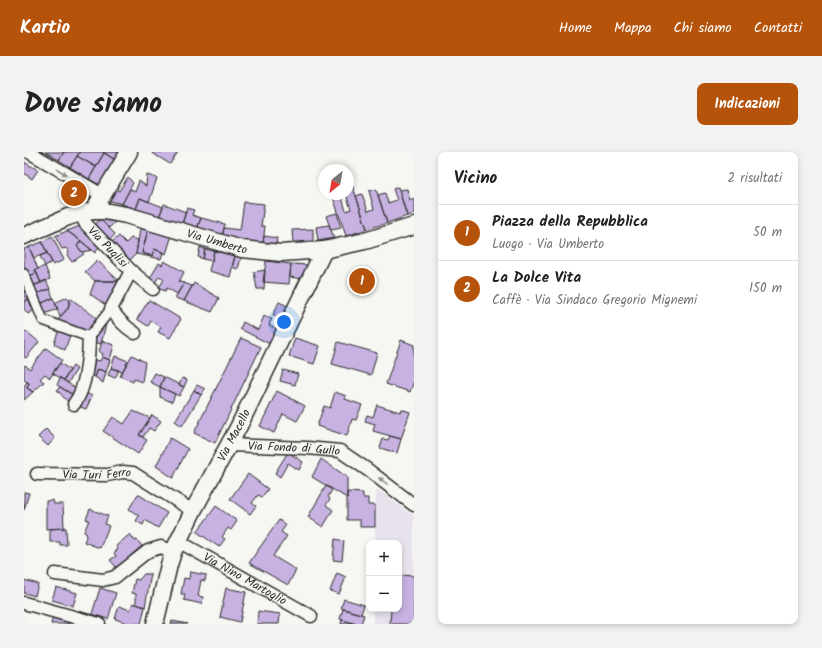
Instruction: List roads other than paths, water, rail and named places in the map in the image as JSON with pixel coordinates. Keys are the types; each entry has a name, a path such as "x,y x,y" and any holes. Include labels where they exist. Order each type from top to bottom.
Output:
{"street":[{"path":"28,152 102,195"},
{"path":"87,212 102,195 129,152"},
{"name":"Via Umberto","path":"24,236 68,217 87,212 104,211 126,215 242,249 281,253 324,250 365,241 414,226"},
{"name":"Via Puglisi","path":"87,212 85,223 131,271 111,309 89,337"},
{"name":"Via Macello","path":"156,624 168,564 176,546 193,511 229,445 324,250"},
{"path":"131,271 153,289"},
{"path":"24,274 43,320 89,337 89,355 83,383 74,404"},
{"path":"111,309 120,321 135,333"},
{"name":"Via Fondo di Gullo","path":"229,445 307,448 340,451 414,504"},
{"name":"Via Turi Ferro","path":"37,474 107,475 123,472 133,473 193,511"},
{"path":"54,574 103,580 115,577 148,551 161,547 176,546"},
{"name":"Via Nino Martoglio","path":"176,546 311,616"},
{"path":"24,603 99,624"}],"place":[{"name":"La Dolce Vita","path":"74,193"},
{"name":"Piazza della Repubblica","path":"362,281"}]}
